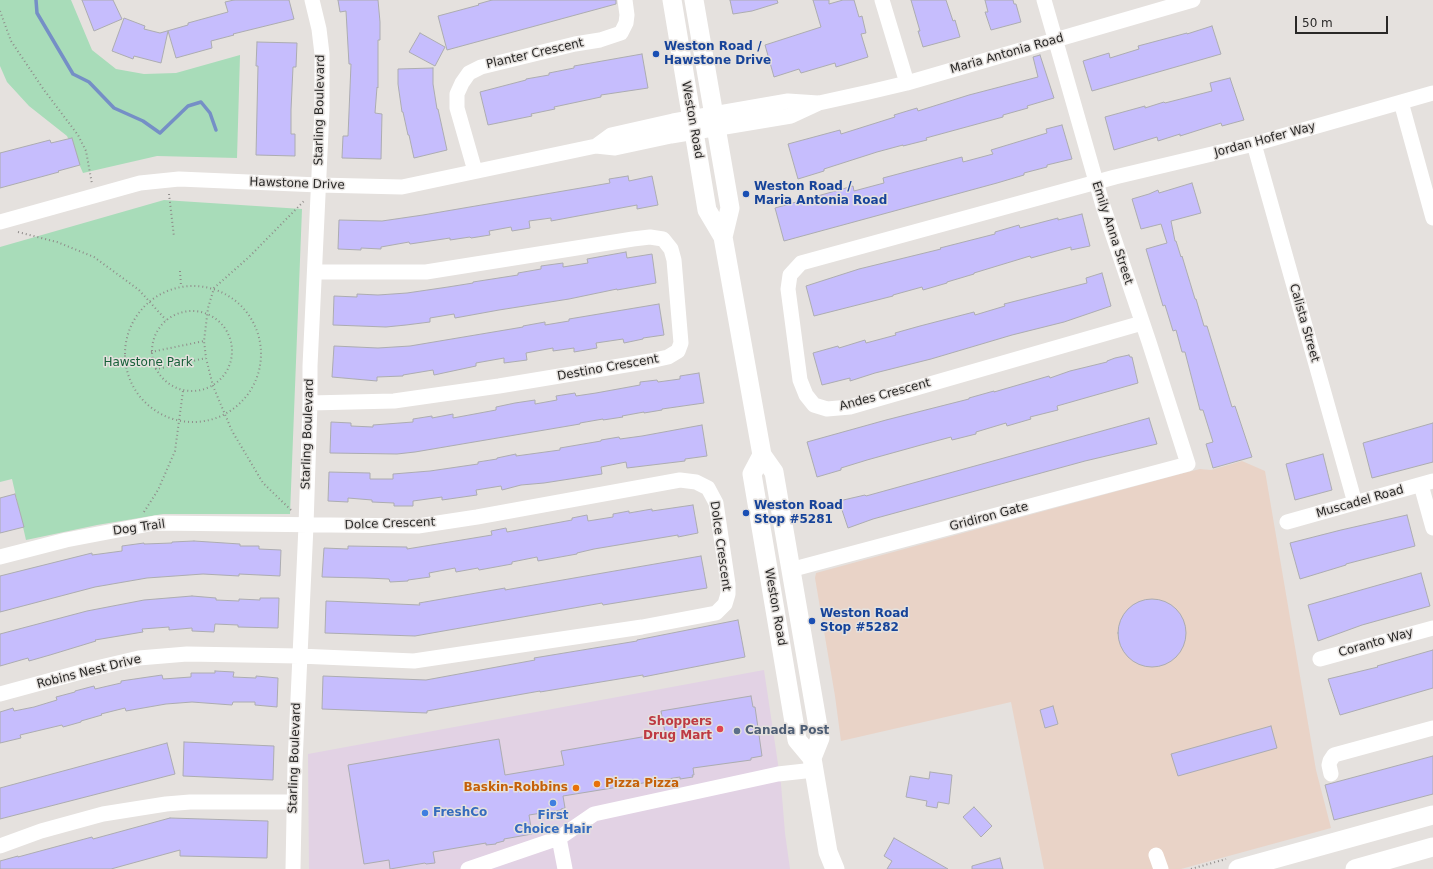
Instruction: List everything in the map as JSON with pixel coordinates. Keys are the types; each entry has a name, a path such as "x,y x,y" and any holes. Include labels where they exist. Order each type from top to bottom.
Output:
{"main road":[{"name":"Weston Road","path":"672,0 707,210 723,237 762,455 774,472 820,738 813,764"},
{"name":"Weston Road","path":"694,0 730,208 723,237"},
{"name":"Weston Road","path":"762,455 752,474 797,740 813,764"},
{"path":"813,764 830,863"},
{"path":"1238,869 1433,815"},
{"path":"1355,869 1433,847"}],"street":[{"name":"Starling Boulevard","path":"293,869 294,802 306,526 310,366 322,110 322,54 319,29 312,0"},
{"name":"Planter Crescent","path":"475,171 457,108 457,94 469,73 481,66 575,44 600,40 621,33 626,23 627,15 625,0"},
{"path":"882,0 907,82"},
{"name":"Emily Anna Street","path":"1044,0 1096,182 1188,464"},
{"name":"Maria Antonia Road","path":"693,125 715,121 791,116 819,103 907,82 1193,0"},
{"name":"Jordan Hofer Way","path":"1096,182 1254,144 1433,93"},
{"path":"1401,102 1433,218"},
{"name":"Hawstone Drive","path":"0,222 140,183 179,179 402,187 596,146 611,135 693,125"},
{"name":"Calista Street","path":"1254,144 1355,503"},
{"name":"Andes Crescent","path":"1096,182 800,263 790,275 788,289 800,380 806,395 814,405 827,409 850,407 1142,323"},
{"name":"Destino Crescent","path":"310,403 394,401 650,362 668,357 678,351 681,343 674,260 671,249 663,239 650,237 633,239 426,272 314,272"},
{"name":"Gridiron Gate","path":"790,570 1188,464"},
{"name":"Dolce Crescent","path":"300,656 414,660 477,651 642,627 716,613 725,604 728,594 728,584 716,503 708,488 696,482 680,480 477,517 418,526 306,526"},
{"path":"1427,483 1433,528"},
{"name":"Muscadel Road","path":"1287,522 1427,483"},
{"name":"Dog Trail","path":"0,557 66,540 155,524 306,526"},
{"name":"Coranto Way","path":"1320,659 1433,628"},
{"name":"Robins Nest Drive","path":"0,694 139,658 187,654 300,656"},
{"path":"1331,774 1329,765 1334,755 1433,728"},
{"path":"468,869 559,838 594,814 778,774 813,764"},
{"path":"0,846 41,831 103,814 166,804 190,802 294,802"},
{"path":"559,838 565,869"}],"path":[{"path":"0,10 11,41 44,90 78,135 86,151 94,196"},
{"path":"168,180 174,237"},
{"path":"306,526 263,482 232,431 213,386 206,358 204,341 207,314 214,288 249,257 319,185"},
{"path":"14,231 57,242 94,257 139,290 166,320"},
{"path":"180,271 181,286"},
{"path":"199,285 214,288 238,302 249,314 260,338 261,365 250,393 225,414 204,421 180,421 162,415 144,401 130,380 124,353 135,318 149,302 160,294 181,286 199,285"},
{"path":"186,311 197,311 207,314 218,321 226,330 231,342 232,355 229,367 222,378 213,386 198,391 182,391 171,386 162,379 155,368 151,352 152,340 158,329 166,320 175,314 186,311"},
{"path":"151,352 204,341"},
{"path":"155,368 162,368 206,358"},
{"path":"133,528 158,490 175,451 180,421 182,391"}],"shaded area":[{"path":"1242,461 1265,471 1316,770 1331,828 1181,869 1044,869 1011,702 841,741 815,578 816,573 1184,473 1200,469 1211,470"},
{"path":"764,670 781,784 790,869 309,869 308,754"}],"green space":[{"path":"0,0 71,0 92,50 116,69 144,74 176,73 240,55 237,158 157,156 83,173 67,136 29,106 7,82 0,66"},
{"name":"Hawstone Park","path":"164,200 302,209 290,514 163,514 97,525 26,540 12,479 0,482 0,247"}],"building":[{"path":"82,0 113,0 122,19 94,31"},
{"path":"234,0 289,0 294,19 211,41 212,48 176,58 168,31 161,63 134,56 133,59 112,51 124,18 145,26 144,29 160,33 188,25 188,23 228,12 225,2"},
{"path":"338,0 378,0 380,40 378,40 378,88 377,87 375,113 382,114 381,159 342,158 343,136 348,136 351,64 349,64 346,11 340,12"},
{"path":"492,0 616,0 616,4 447,50 438,16"},
{"path":"730,0 777,0 778,3 752,11 733,14"},
{"path":"813,0 829,0 829,4 843,0 854,0 859,17 862,16 866,33 861,34 868,57 836,67 835,63 801,73 799,69 774,77 765,45 821,27"},
{"path":"911,0 946,0 953,21 955,20 960,37 923,47"},
{"path":"985,0 1013,0 1014,4 1016,4 1021,22 991,30 985,12 988,12"},
{"path":"1212,26 1221,54 1092,91 1083,61 1109,53 1110,58 1139,49 1138,46 1187,34"},
{"path":"420,33 445,47 435,66 409,52"},
{"path":"257,42 297,43 296,67 293,67 291,110 291,134 295,134 295,156 256,155 258,66 256,66"},
{"path":"642,54 648,88 601,95 601,97 554,107 555,109 531,114 532,116 488,125 480,92 526,79 549,75 549,73 574,68 574,66"},
{"path":"1040,55 1054,98 1027,106 1028,108 1003,115 1003,117 926,138 927,140 877,152 798,179 788,144 840,130 841,134 895,117 894,115 917,108 918,111 969,95 1038,77 1033,57"},
{"path":"433,68 433,84 437,109 447,150 414,158 402,112 398,84 398,69"},
{"path":"1230,78 1244,120 1222,126 1221,123 1180,136 1180,134 1158,141 1157,137 1114,150 1105,117 1145,106 1145,108 1212,91 1210,83"},
{"path":"1062,125 1072,159 1047,165 1047,167 1024,173 1024,175 997,183 784,241 775,208 853,186 854,191 884,183 883,178 962,157 963,162 993,154 991,150 1047,133 1046,129"},
{"path":"72,138 80,165 0,188 0,153 50,140 51,143"},
{"path":"628,176 629,181 652,176 658,205 637,209 637,205 551,221 551,218 529,221 530,228 512,231 511,227 489,231 490,235 471,238 450,240 450,238 410,244 409,242 381,247 381,249 338,249 339,220 382,221 423,215 610,183 609,179"},
{"path":"1192,183 1201,213 1171,221 1175,241 1181,257 1182,256 1204,326 1207,326 1232,407 1235,406 1252,457 1213,468 1206,444 1213,442 1203,410 1200,410 1185,352 1182,352 1176,330 1173,331 1165,305 1163,306 1146,249 1167,243 1161,224 1141,229 1132,199 1158,190 1159,193"},
{"path":"1082,214 1090,246 1071,250 1071,247 1031,258 1030,256 923,290 922,287 814,316 806,286 859,269 995,234 995,232 1019,225 1020,228 1058,218 1058,220"},
{"path":"626,252 627,258 652,254 656,283 455,318 454,314 430,318 430,322 386,327 333,325 334,296 357,297 357,294 378,295 407,293 448,287 518,275 518,273 541,269 541,266 563,263 563,267 588,263 587,259"},
{"path":"1102,273 1111,306 1064,322 1012,335 931,359 850,381 850,378 822,385 813,353 838,346 839,348 865,340 866,343 896,335 895,333 974,312 975,315 1005,306 1004,304 1087,283 1086,278"},
{"path":"659,304 664,335 624,343 623,339 596,343 597,348 574,352 574,348 553,351 553,348 526,353 527,360 504,363 504,358 476,363 476,366 434,375 433,370 403,376 377,377 377,381 332,377 334,346 378,348 410,346 545,322 545,325 569,321 569,319"},
{"path":"1129,355 1132,357 1138,383 1057,406 1058,410 1030,417 1031,419 1007,426 1006,423 976,432 976,434 952,440 951,437 921,445 841,468 841,470 817,477 807,442 1049,376 1050,378"},
{"path":"699,373 704,403 415,452 397,454 330,453 331,422 351,423 351,426 373,427 373,425 413,422 413,419 432,416 432,418 453,414 453,418 496,410 496,407 515,403 535,400 535,404 557,400 556,396 575,393 576,396 596,393 640,385 640,382 657,380 658,382 680,379 680,376"},
{"path":"1149,418 1157,444 1085,461 873,519 848,528 839,501 866,496"},
{"path":"1433,423 1433,462 1372,478 1363,443"},
{"path":"702,425 707,456 685,459 685,461 627,468 626,462 601,467 602,474 521,485 502,490 501,486 476,490 477,495 442,500 442,497 413,501 413,506 394,506 394,503 372,502 372,500 348,498 348,502 328,501 329,472 370,473 370,479 393,479 393,474 430,471 478,464 478,462 516,454 516,456 560,450 560,448 601,440 619,437 620,439 642,436"},
{"path":"1323,454 1332,490 1295,500 1286,464"},
{"path":"15,494 24,527 0,533 0,498"},
{"path":"693,505 698,533 678,537 678,535 594,549 577,554 538,561 537,557 512,562 512,564 479,570 478,568 456,572 455,568 429,573 430,577 408,581 390,582 389,579 322,577 324,548 348,549 348,546 407,547 407,549 492,535 491,531 506,528 507,532 572,520 572,518 587,515 588,521 613,517 613,514 629,511 629,513 652,509 652,511"},
{"path":"1407,515 1415,546 1346,564 1300,579 1290,543"},
{"path":"194,541 240,544 240,546 259,546 259,549 281,550 280,576 203,574 147,578 95,587 0,612 0,576 92,553 92,555 122,551 122,546 144,543"},
{"path":"701,556 707,588 603,605 602,603 415,636 325,633 326,601 420,605 419,603 505,588 505,590"},
{"path":"1421,573 1430,606 1362,625 1318,641 1308,605"},
{"path":"192,596 216,598 216,600 239,601 239,599 260,600 260,598 279,598 278,628 238,627 238,625 215,624 214,632 192,631 192,628 169,630 169,627 142,629 143,632 95,640 96,641 29,661 28,658 0,666 0,634 87,611 144,600"},
{"path":"1152,599 1165,602 1176,609 1183,620 1186,633 1183,646 1176,657 1165,664 1152,667 1139,664 1128,657 1121,646 1118,633 1121,620 1128,609 1139,602"},
{"path":"738,620 745,657 643,677 643,675 540,691 427,711 427,713 322,709 323,676 426,680 535,660 534,658 637,641"},
{"path":"1433,650 1433,688 1340,715 1328,679 1378,667 1377,666"},
{"path":"215,671 234,672 233,677 256,678 256,676 278,678 277,707 255,705 255,702 233,702 232,705 192,702 166,704 126,711 125,708 101,714 102,715 63,727 62,725 20,735 21,738 0,743 0,712 13,708 14,711 34,707 57,700 56,697 94,686 95,689 121,683 121,681 162,675 163,679 191,677 191,673 215,673"},
{"path":"751,696 753,707 755,707 762,756 751,758 751,760 693,768 693,777 680,779 680,777 563,796 565,808 529,815 532,834 504,839 504,841 496,844 486,845 486,843 433,852 435,863 425,863 390,869 389,860 364,864 348,765 499,739 505,775 564,765 561,751 665,733 661,711"},
{"path":"1053,706 1058,724 1045,728 1040,710"},
{"path":"1271,726 1277,748 1178,776 1171,754"},
{"path":"184,742 274,746 273,780 183,776"},
{"path":"167,743 175,774 0,819 0,788"},
{"path":"1433,756 1433,794 1334,820 1325,785"},
{"path":"930,772 952,775 949,804 938,802 937,808 926,806 927,801 906,797 910,776 929,779"},
{"path":"974,807 992,826 981,837 963,817"},
{"path":"170,818 268,821 267,858 180,856 180,850 111,869 0,869 0,861 92,837 93,839"},
{"path":"894,838 948,869 887,869 892,861 884,856"},
{"path":"1000,858 1003,869 972,869 972,866"}],"waterway":[{"path":"36,0 37,13 73,74 89,82 114,108 143,121 160,133 188,106 201,102 210,113 216,130"}],"place":[{"name":"Weston Road / Hawstone Drive","path":"656,54"},
{"name":"Weston Road / Maria Antonia Road","path":"746,194"},
{"name":"Weston Road Stop #5281","path":"746,513"},
{"name":"Weston Road Stop #5282","path":"812,621"},
{"name":"Shoppers Drug Mart","path":"720,729"},
{"name":"Canada Post","path":"737,731"},
{"name":"Pizza Pizza","path":"597,784"},
{"name":"Baskin-Robbins","path":"576,788"},
{"name":"First Choice Hair","path":"553,803"},
{"name":"FreshCo","path":"425,813"}]}
